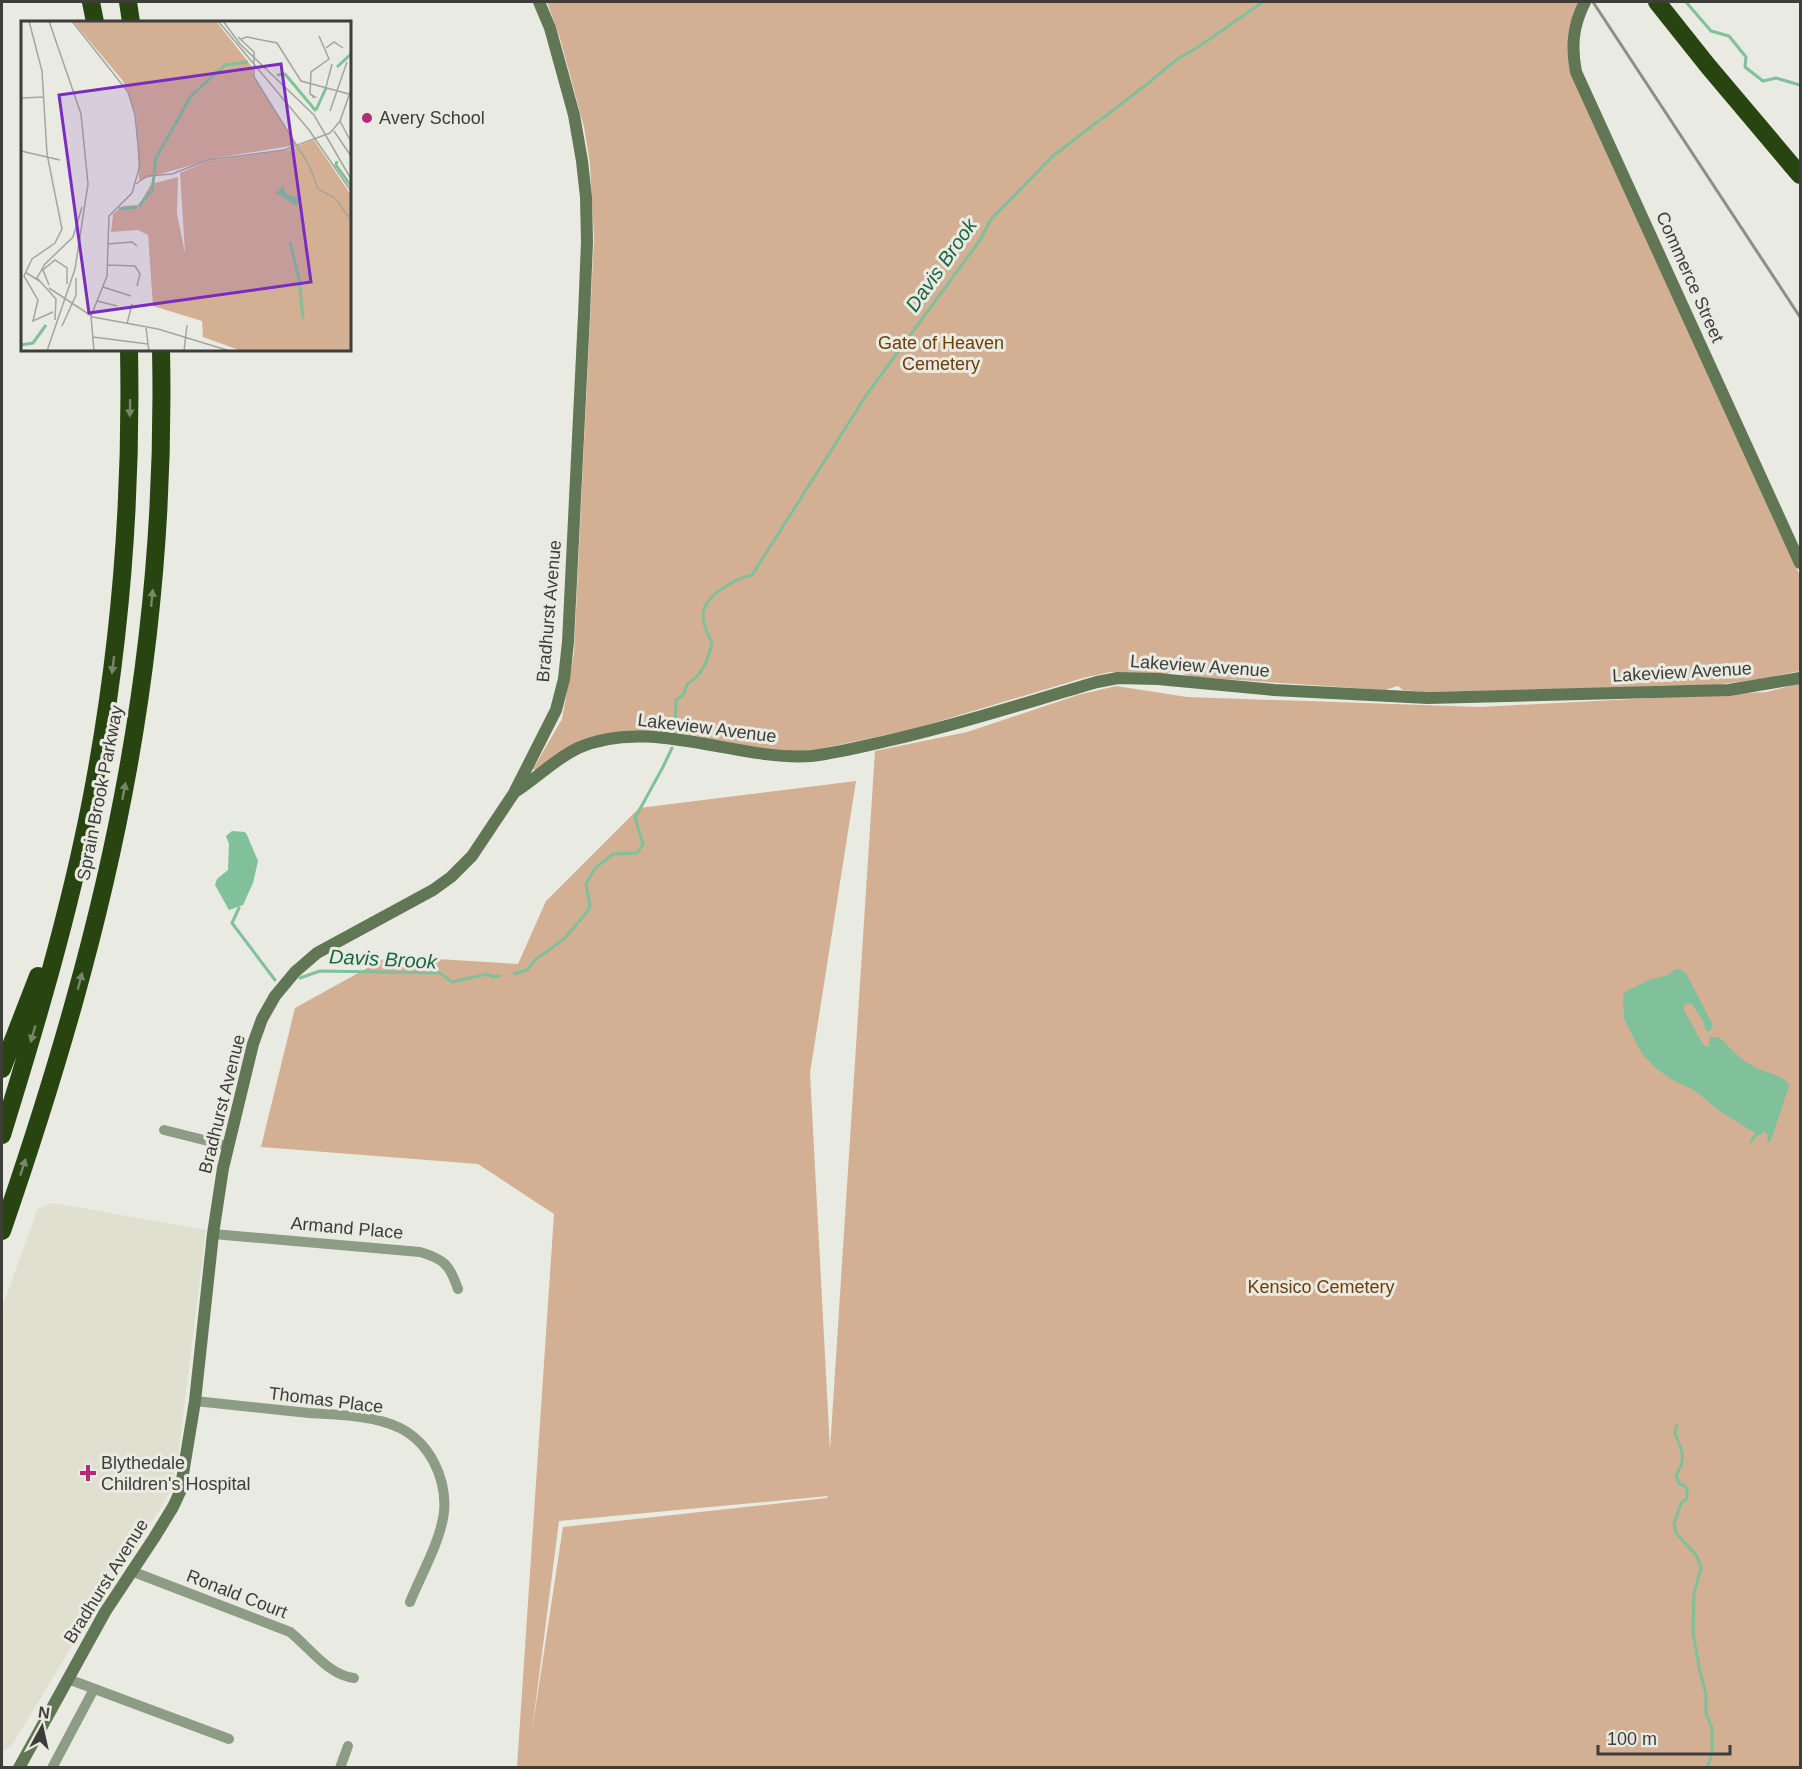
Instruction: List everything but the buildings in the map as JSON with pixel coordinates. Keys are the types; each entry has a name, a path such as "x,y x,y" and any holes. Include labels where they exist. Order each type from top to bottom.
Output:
{"highway":[{"path":"91,2 95,21"},
{"path":"128,2 131,21"},
{"path":"1657,2 1800,175"},
{"path":"1669,2 1800,161"},
{"name":"Sprain Brook Parkway","path":"2,1135 43,998 70,896 96,774 117,630 126,534 129,461 129,351"},
{"name":"Sprain Brook Parkway","path":"2,1229 51,1080 82,971 110,862 129,768 153,583 160,468 161,351"},
{"path":"2,1069 70,896"}],"main road":[{"name":"Bradhurst Avenue","path":"19,1767 105,1612 173,1507 180,1491 195,1401 213,1234 228,1146 253,1044 262,1019 275,996 295,972 317,953 433,890 451,877 472,856 514,793 556,710 566,668 587,242 582,161 574,115 557,51 539,2"},
{"name":"Commerce Street","path":"1585,2 1573,36 1576,72 1800,563"},
{"name":"Lakeview Avenue","path":"514,793 566,754 614,736 645,736 758,753 811,756 940,729 1097,682 1119,678 1158,679 1274,690 1428,698 1729,690 1800,678"}],"street":[{"path":"164,1130 228,1146"},
{"name":"Armand Place","path":"213,1234 420,1252 444,1262 450,1269 458,1289"},
{"name":"Thomas Place","path":"195,1401 338,1415 386,1423 399,1428 418,1441 439,1472 444,1494 444,1514 438,1535 410,1602"},
{"name":"Ronald Court","path":"131,1571 290,1632 307,1645 327,1667 346,1677 354,1678"},
{"path":"68,1679 229,1739"},
{"path":"52,1767 94,1689"},
{"path":"340,1767 348,1746"}],"shaded area":[{"path":"232,831 245,832 258,861 253,883 243,905 229,910 215,885 217,879 228,870 229,844 226,836"},
{"path":"1676,969 1686,973 1713,1025 1710,1031 1706,1031 1703,1021 1691,1003 1684,1005 1684,1010 1704,1046 1709,1046 1710,1037 1719,1037 1748,1063 1788,1083 1789,1086 1770,1143 1767,1142 1768,1134 1763,1131 1760,1136 1721,1112 1694,1090 1674,1081 1657,1069 1642,1054 1624,1019 1623,995 1626,991 1649,980 1668,975"},
{"name":"Blythedale Children's Hospital","path":"53,1203 206,1230 178,1457 171,1489 110,1583 12,1745 3,1752 2,1308 38,1208"}],"green space":[{"name":"Gate of Heaven Cemetery","path":"547,2 1579,2 1570,34 1570,67 1800,576 1800,671 1725,684 1699,686 1424,692 1403,690 1398,686 1385,690 1193,677 1177,669 1166,674 1110,672 910,730 819,749 789,752 644,731 627,731 587,740 538,771 533,769 562,719 574,653 594,238 590,164 584,127 560,38"},
{"name":"Kensico Cemetery","path":"1800,683 1800,1767 517,1767 554,1214 478,1164 261,1147 295,1008 389,956 518,964 546,901 639,808 856,781 810,1073 830,1450 875,751 967,732 1078,695 1116,686 1187,697 1480,707 1767,692","holes":["828,1496 827,1498 563,1527 532,1731 559,1521"]}],"waterway":[{"name":"Davis Brook","path":"675,733 676,700 684,694 687,684 701,672 712,644 703,620 704,609 708,602 729,584 752,575 867,394 980,240 991,219 1054,155 1176,60 1263,2"},
{"name":"Davis Brook","path":"1686,2 1711,31 1729,36 1746,57 1745,67 1763,81 1776,78 1800,85"},
{"name":"Davis Brook","path":"514,974 527,970 535,960 564,939 587,912 590,906 586,884 595,868 613,854 637,853 643,844 635,818 672,748"},
{"name":"Davis Brook","path":"239,908 232,923 275,980"},
{"name":"Davis Brook","path":"300,978 320,971 440,973 452,982 487,974 494,977 500,976"},
{"path":"1751,1142 1756,1134"},
{"path":"1677,1425 1675,1433 1682,1459 1676,1475 1679,1484 1684,1485 1687,1489 1687,1499 1681,1503 1674,1524 1676,1533 1697,1556 1701,1568 1694,1593 1693,1633 1706,1694 1706,1713 1712,1728 1712,1753 1707,1768"}],"railway":[{"path":"1593,2 1800,317"}],"place":[{"name":"Avery School","path":"367,118"},
{"name":"Blythedale Children's Hospital","path":"88,1473"}]}
